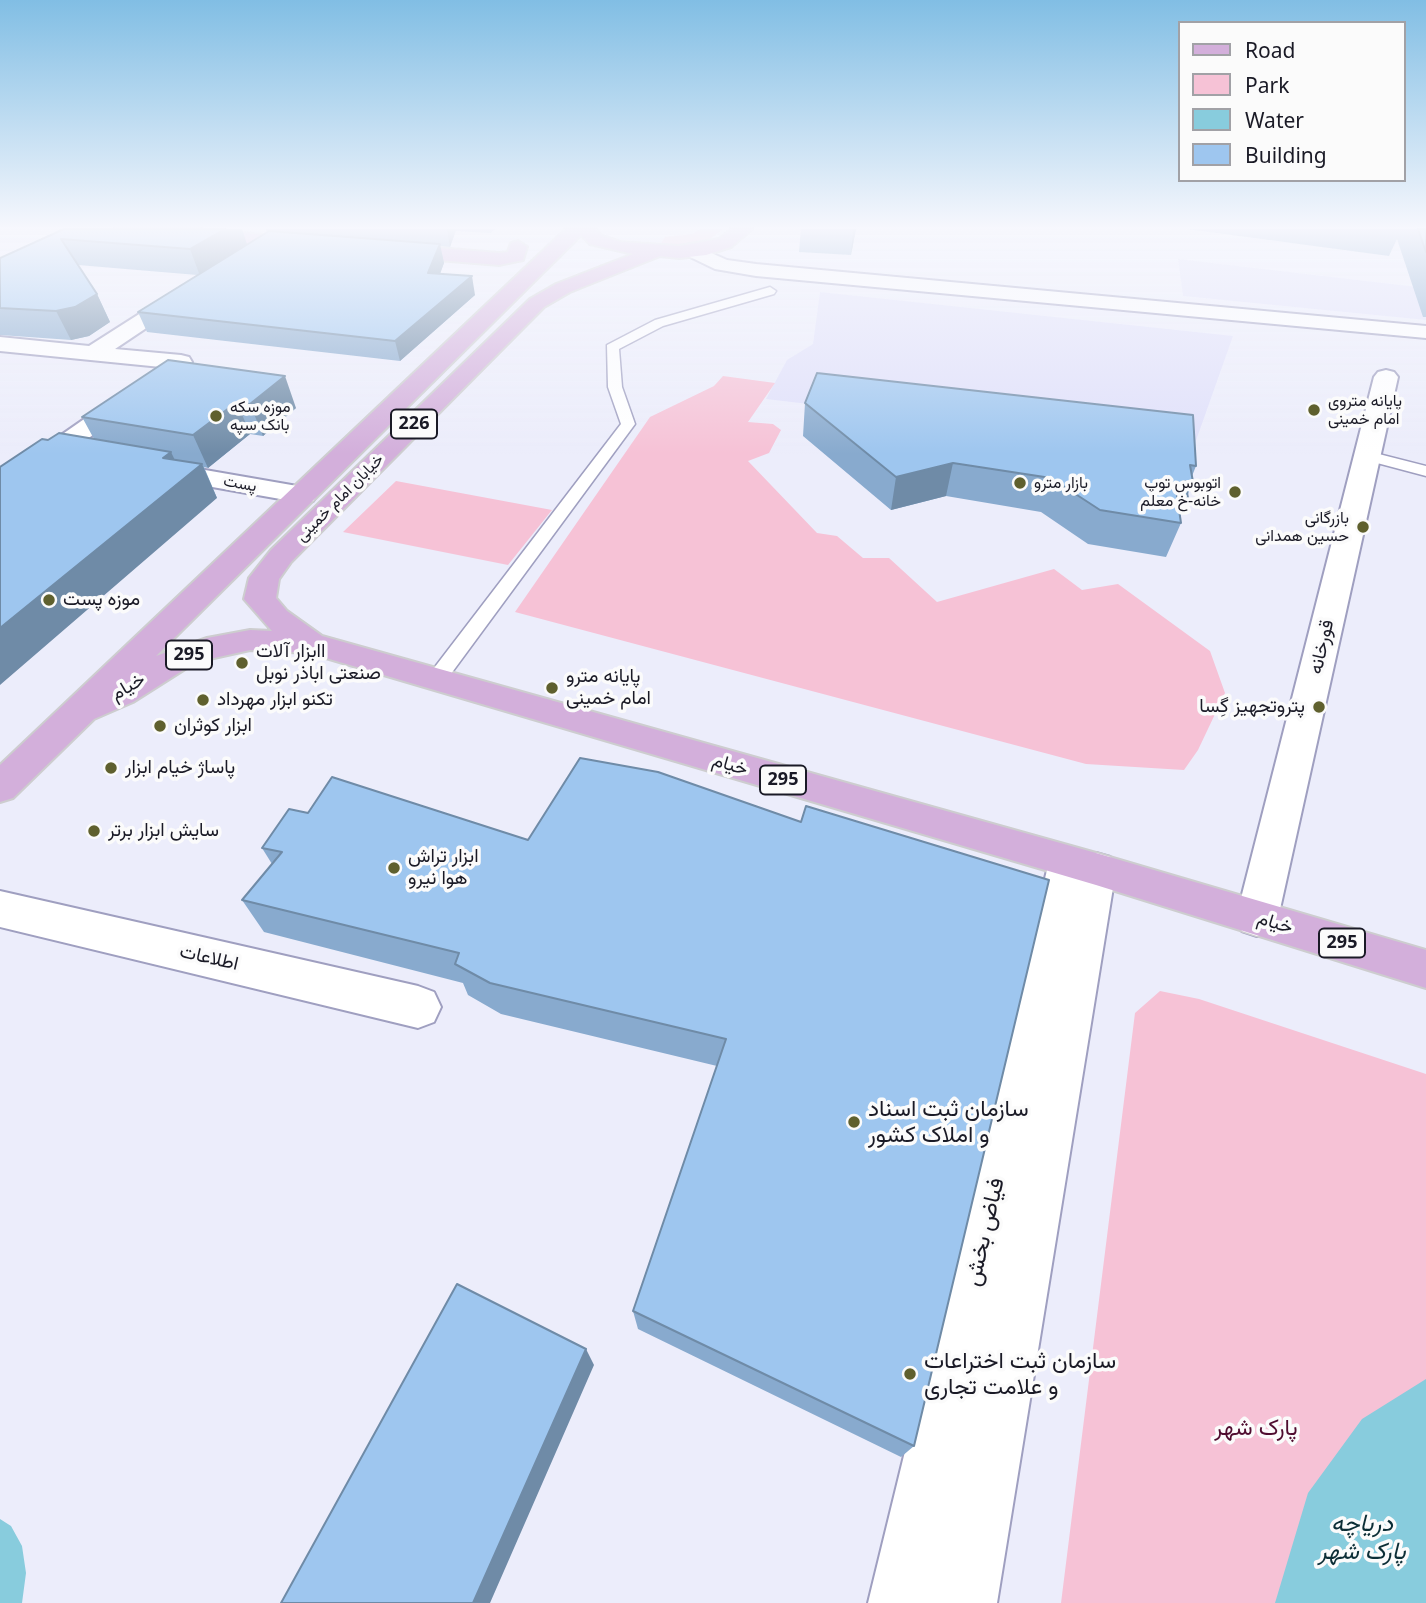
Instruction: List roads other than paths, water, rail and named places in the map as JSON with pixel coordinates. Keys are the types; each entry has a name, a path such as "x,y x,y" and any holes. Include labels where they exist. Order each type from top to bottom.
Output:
{"main road":[{"name":"خیابان امام خمینی","path":"0,788 415,387 481,304"},
{"name":"خیابان امام خمینی","path":"310,643 276,618 260,600 264,578 281,556 536,304"},
{"name":"خیام","path":"81,710 121,694 173,661 207,649 250,640 310,643 1082,865 1426,969"}],"street":[{"path":"95,352 170,304"},
{"path":"1121,304 1426,332"},
{"path":"0,344 181,362 48,455 93,459"},
{"name":"قورخانه","path":"1257,918 1386,377"},
{"name":"پست","path":"132,466 303,495"},
{"name":"فیاض بخش","path":"902,1603 1082,865"},
{"name":"فیاض بخش","path":"963,1603 1082,865"},
{"name":"اطلاعات","path":"0,909 418,1006"}],"lane":[{"path":"435,681 628,424 615,387 612,348 659,323 726,304"},
{"path":"1367,456 1426,471"}],"water":[{"name":"دریاچه پارک شهر","path":"1426,1379 1426,1603 1275,1603 1308,1493 1362,1419"},
{"path":"0,1519 11,1526 22,1546 26,1573 22,1603 0,1603"}],"place":[{"name":"پایانه متروی امام خمینی","path":"1314,410"},
{"name":"موزه سکه بانک سپه","path":"216,416"},
{"name":"بازار مترو","path":"1020,483"},
{"name":"اتوبوس توپ خانه-خ معلم","path":"1235,492"},
{"name":"بازرگانی حسین همدانی","path":"1363,527"},
{"name":"موزه پست","path":"49,600"},
{"name":"اابزار آلات صنعتی اباذر نوبل","path":"242,663"},
{"name":"پایانه مترو امام خمینی","path":"552,688"},
{"name":"تکنو ابزار مهرداد","path":"203,700"},
{"name":"پتروتجهیز گِسا","path":"1319,707"},
{"name":"ابزار کوثران","path":"160,726"},
{"name":"پاساژ خیام ابزار","path":"111,768"},
{"name":"سایش ابزار برتر","path":"94,831"},
{"name":"ابزار تراش هوا نیرو","path":"394,868"},
{"name":"سازمان ثبت اسناد و املاک کشور","path":"854,1122"},
{"name":"سازمان ثبت اختراعات و علامت تجاری","path":"910,1374"}],"park label":[{"name":"پارک شهر","path":"1256,1428"}]}
